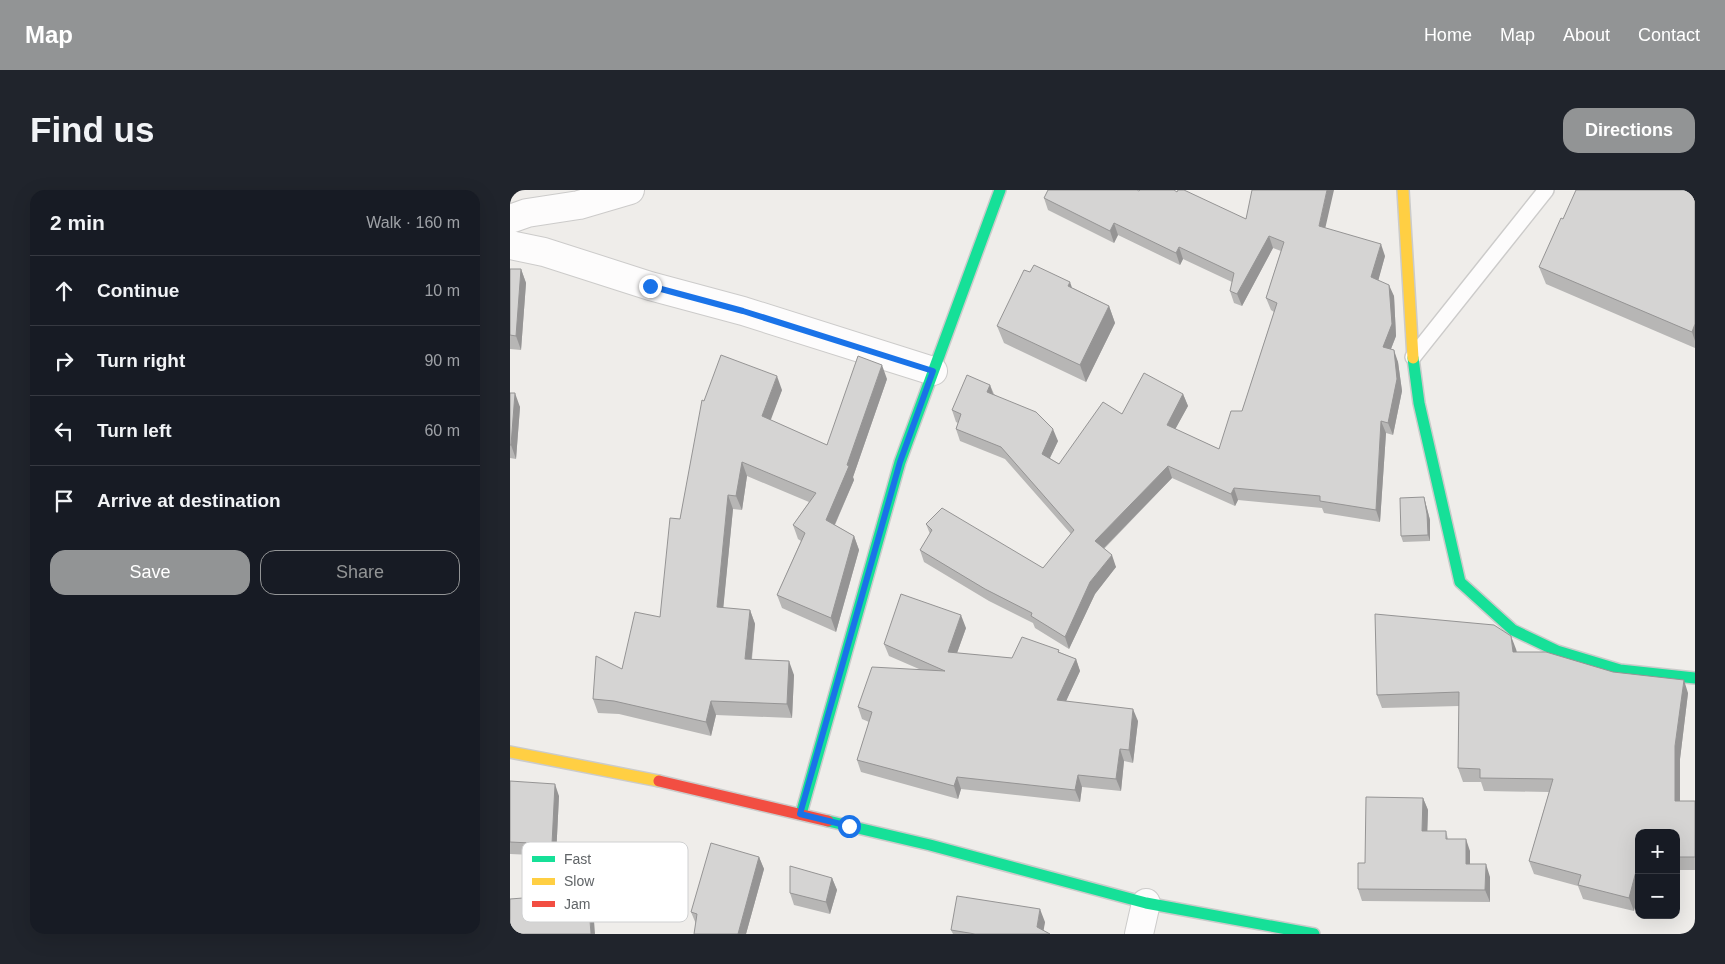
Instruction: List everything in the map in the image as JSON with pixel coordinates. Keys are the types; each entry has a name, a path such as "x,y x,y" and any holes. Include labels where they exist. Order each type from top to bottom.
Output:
{"street":[{"path":"510,219 527,213 579,205 630,190"},
{"path":"800,814 900,462 1000,190"},
{"path":"1403,190 1414,357 1419,402 1460,582 1513,630 1557,651 1620,670 1695,678"},
{"path":"510,245 544,252 650,286 743,311 933,371"},
{"path":"510,752 675,784 930,845 1146,904 1314,934"},
{"path":"1139,934 1146,904"}],"lane":[{"path":"1414,357 1546,190"}],"building":[{"path":"1048,190 1174,190 1177,192 1178,190 1184,190 1246,219 1252,190 1327,190 1319,226 1381,244 1371,277 1389,285 1392,324 1383,347 1394,350 1397,379 1388,423 1381,421 1376,510 1320,501 1320,496 1234,488 1231,494 1168,466 1095,541 1112,555 1090,582 1065,637 1031,616 1032,613 985,589 920,550 932,530 926,524 942,508 1043,568 1074,530 1001,447 956,429 961,414 952,410 967,375 990,385 987,392 1036,412 1053,429 1042,454 1059,464 1103,402 1122,414 1144,373 1183,394 1167,425 1219,449 1231,411 1242,411 1277,303 1266,298 1284,242 1269,236 1237,294 1230,291 1234,273 1179,247 1176,253 1114,223 1110,231 1044,198"},
{"path":"1576,190 1695,190 1695,324 1692,332 1539,267"},
{"path":"1034,265 1070,282 1068,286 1109,306 1080,365 997,326 1024,270 1030,272"},
{"path":"510,269 521,269 516,336 510,335"},
{"path":"721,355 777,376 762,416 827,445 858,356 882,365 847,465 849,466 826,520 854,536 831,618 777,595 805,533 793,525 816,493 742,462 736,496 728,495 717,607 750,610 745,659 789,661 787,704 711,701 706,722 614,701 593,699 596,656 622,669 635,612 660,617 670,518 680,519 702,400 704,401"},
{"path":"510,393 515,393 511,445 510,445"},
{"path":"1424,497 1428,535 1401,536 1400,498"},
{"path":"901,594 961,615 948,652 1012,658 1022,637 1059,650 1058,652 1076,659 1057,700 1133,709 1129,750 1120,749 1116,779 1078,775 1075,790 957,777 954,786 857,760 872,712 858,707 872,667 945,671 884,644"},
{"path":"1375,614 1494,625 1511,636 1513,652 1546,652 1613,672 1684,680 1675,746 1675,801 1695,801 1695,857 1680,857 1680,829 1635,829 1635,875 1629,898 1578,885 1581,875 1529,861 1553,779 1480,778 1480,769 1458,768 1459,692 1377,695"},
{"path":"510,781 555,784 552,842 510,842"},
{"path":"1366,797 1423,798 1422,831 1446,831 1446,839 1466,839 1466,864 1486,864 1485,890 1358,889 1358,863 1365,863"},
{"path":"711,843 759,857 738,934 694,934 697,914 691,912"},
{"path":"790,866 832,878 826,902 790,893"},
{"path":"957,896 1040,909 1037,927 1050,934 975,934 951,930"},
{"path":"522,898 522,922 590,922 591,934 510,934 510,899"}],"traffic: fast":[{"path":"801,814 900,462 1000,190"},
{"path":"1413,358 1419,403 1460,582 1513,630 1557,651 1620,670 1695,678"},
{"path":"828,821 930,845 1146,903 1314,934"}],"traffic: slow":[{"path":"1403,190 1413,358"},
{"path":"510,752 659,781"}],"traffic: jam":[{"path":"659,781 828,821"}],"route":[{"path":"650,286 743,311 933,371 900,462 800,814 849,826"}]}
